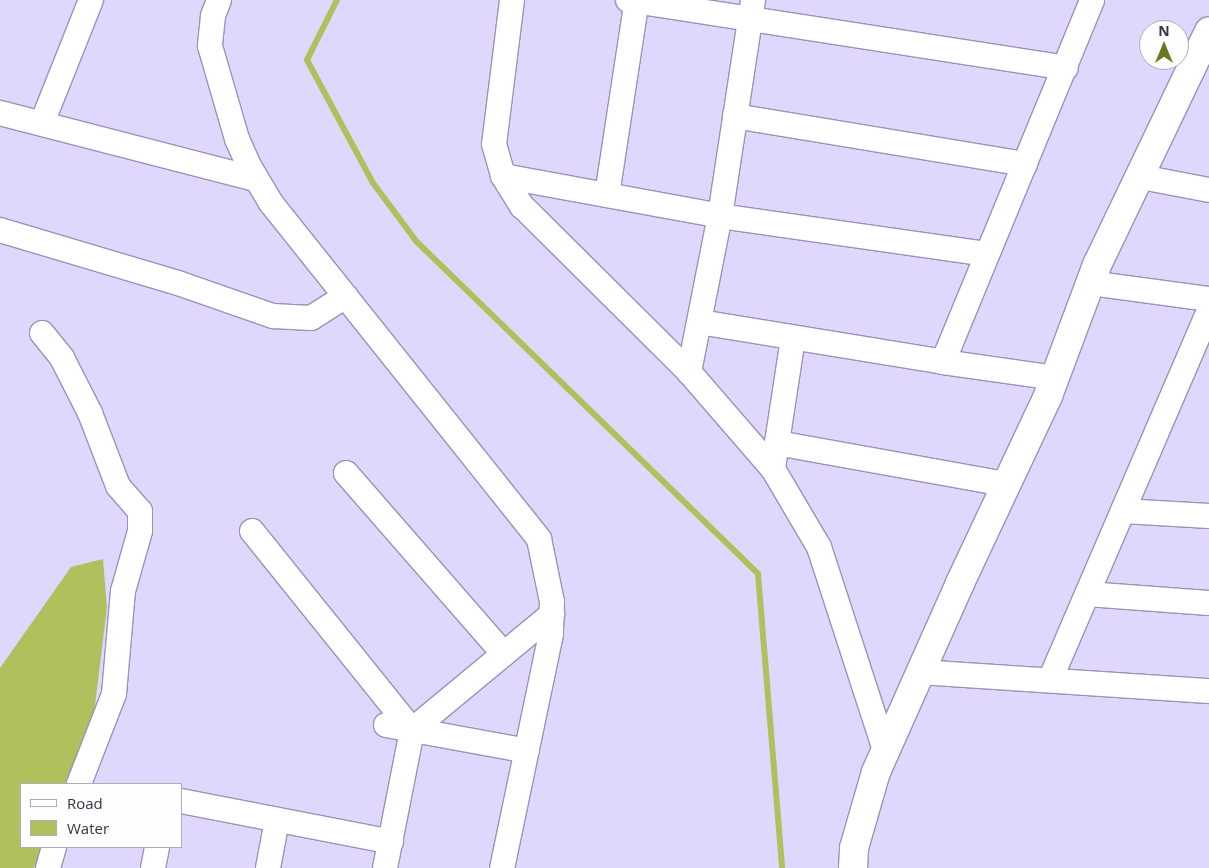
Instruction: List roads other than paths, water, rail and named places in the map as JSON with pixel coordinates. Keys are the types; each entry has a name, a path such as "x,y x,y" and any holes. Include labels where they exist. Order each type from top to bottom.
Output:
{"street":[{"path":"42,123 91,0"},
{"path":"219,0 213,16 210,46 237,139 256,179 271,203 539,539 552,614 551,634 502,868"},
{"path":"512,0 494,144 503,176 522,206 689,372 773,469 819,547 885,750"},
{"path":"607,195 634,0 751,10 1066,68"},
{"path":"943,362 986,254 1066,68 1092,0"},
{"path":"689,372 720,216 751,10"},
{"path":"853,868 854,848 885,750 1054,378 1090,283 1209,31"},
{"path":"0,112 256,179"},
{"path":"735,116 1025,164"},
{"path":"503,176 720,216 986,254"},
{"path":"1141,177 1209,190"},
{"path":"0,230 178,283 273,316 311,318 346,296"},
{"path":"1090,283 1209,299"},
{"path":"1050,680 1209,310"},
{"path":"700,322 943,362 1054,378"},
{"path":"42,333 62,358 90,413 118,486 140,511 140,531 123,591 114,694 79,783"},
{"path":"773,469 793,338"},
{"path":"777,443 1006,484"},
{"path":"346,473 504,654"},
{"path":"1123,511 1209,516"},
{"path":"252,531 412,730"},
{"path":"1087,594 1209,603"},
{"path":"385,868 412,730 552,614"},
{"path":"920,672 1209,691"},
{"path":"386,725 527,752"},
{"path":"182,801 391,842"},
{"path":"268,868 277,820"},
{"path":"48,868 54,848"},
{"path":"153,868 157,848"}],"water":[{"path":"103,559 107,608 94,713 66,783 20,783 20,848 42,848 34,868 0,868 0,668 71,567"}],"waterway":[{"path":"337,0 307,60 373,183 416,241 758,574 782,868"}]}
